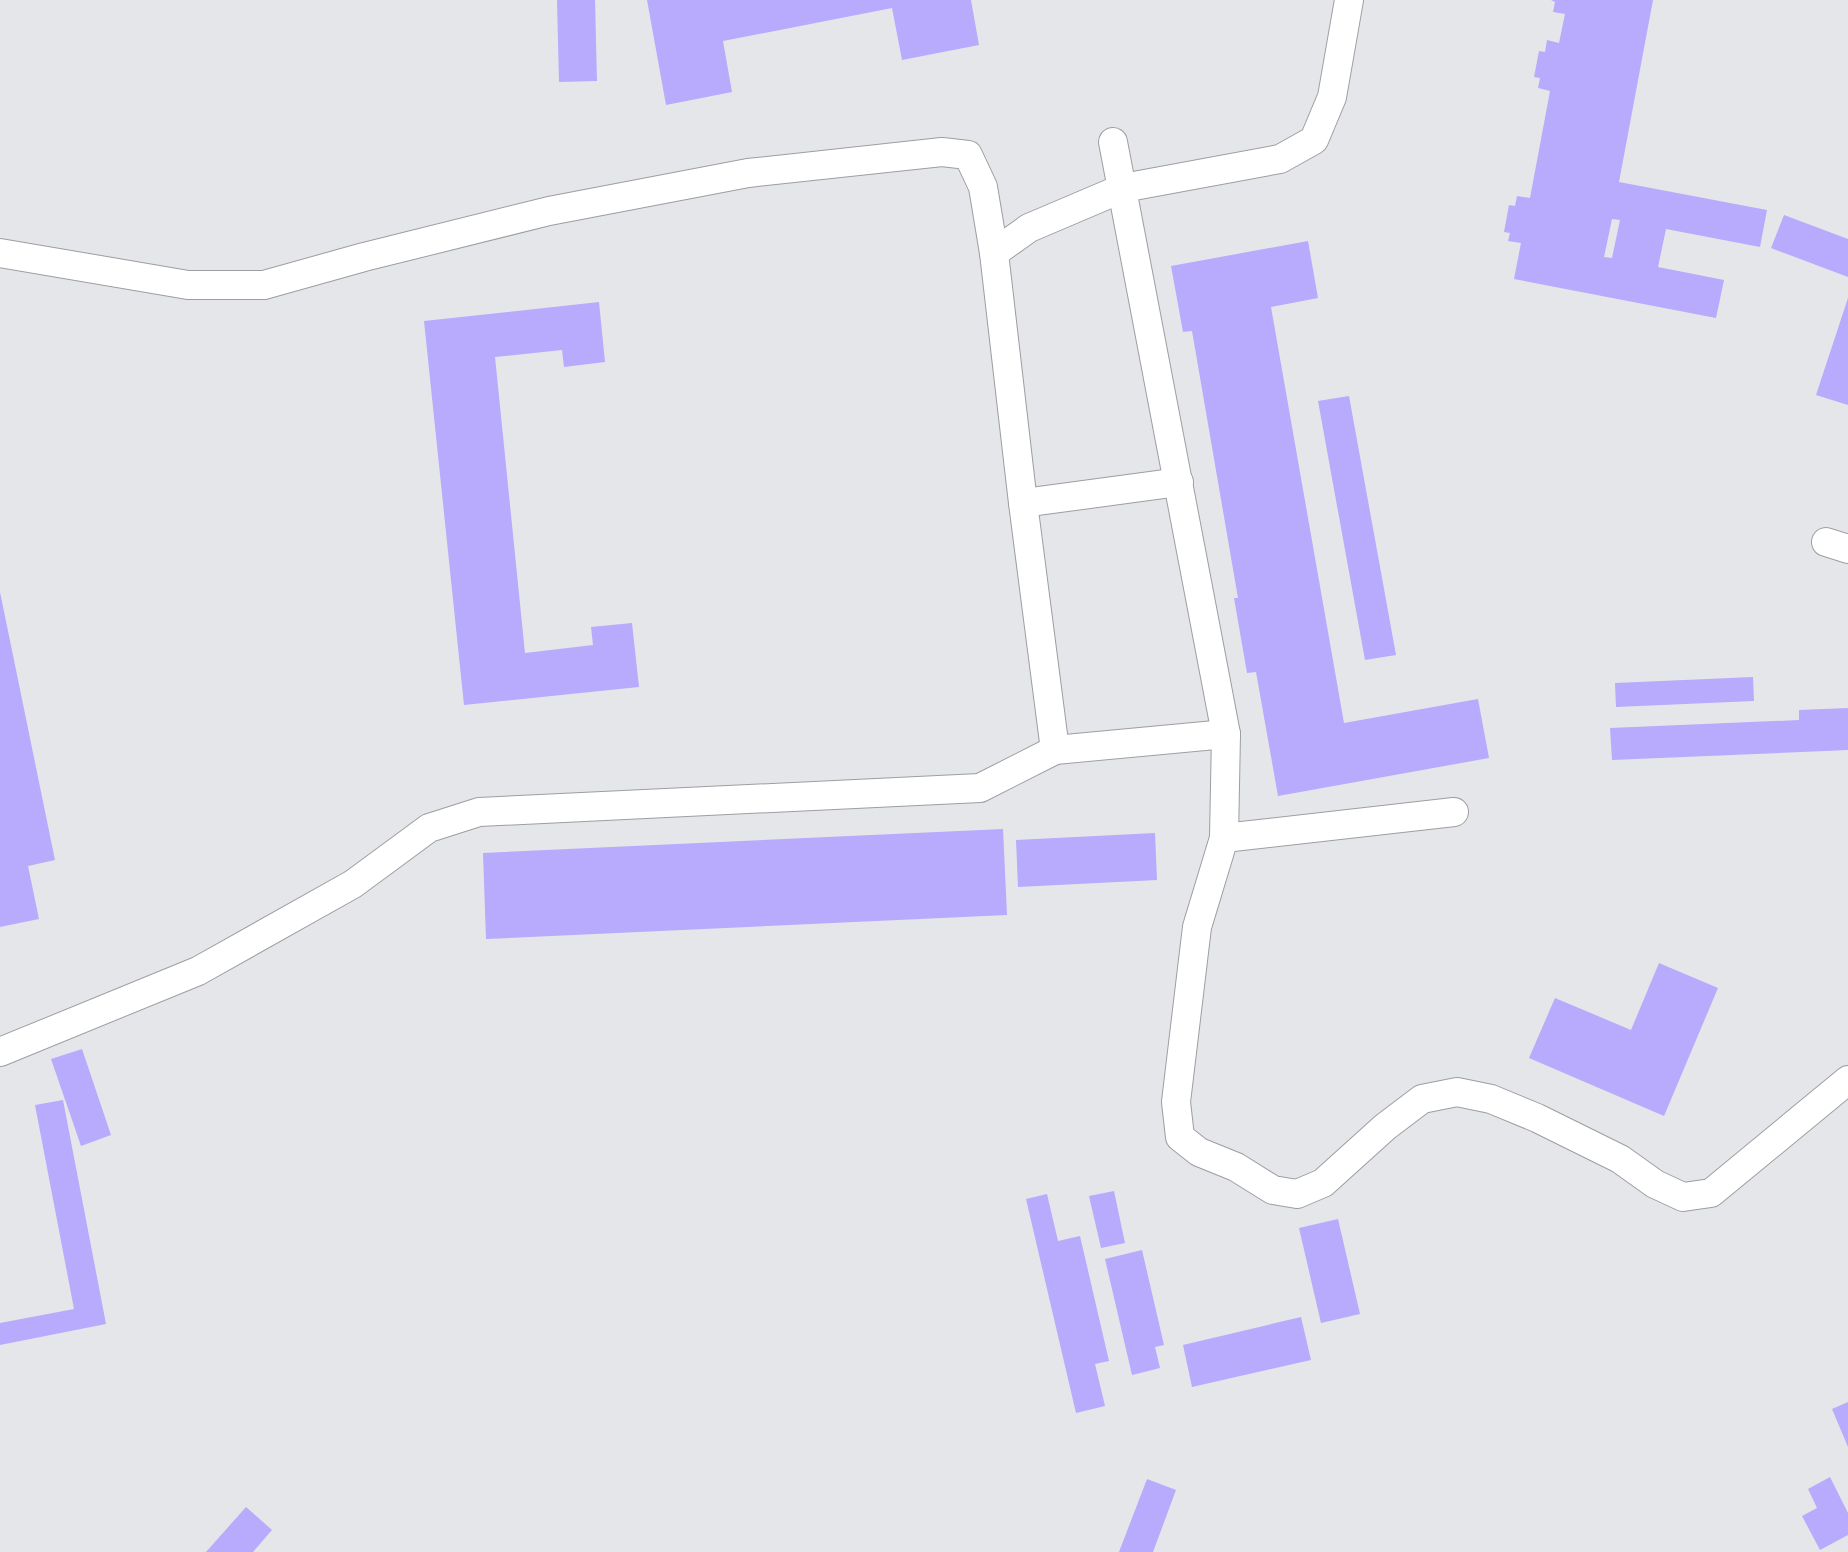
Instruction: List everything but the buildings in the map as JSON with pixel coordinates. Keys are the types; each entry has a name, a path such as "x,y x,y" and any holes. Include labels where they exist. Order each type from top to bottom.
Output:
{"street":[{"path":"994,253 1029,228 1123,188 1280,159 1314,140 1332,97 1350,0"},
{"path":"1113,142 1226,734 1224,838 1196,927 1176,1102 1180,1137 1199,1152 1236,1167 1273,1190 1297,1194 1323,1183 1385,1128 1422,1099 1457,1092 1491,1098 1537,1118 1620,1159 1655,1184 1683,1197 1711,1193 1848,1080"},
{"path":"0,253 188,285 264,285 364,257 549,211 748,173 942,152 968,155 983,187 994,253 1023,504 1055,750"},
{"path":"1023,504 1178,482"},
{"path":"0,1052 198,971 353,884 430,828 479,812 980,788 1055,750 1226,734"},
{"path":"1224,838 1454,812"}]}
